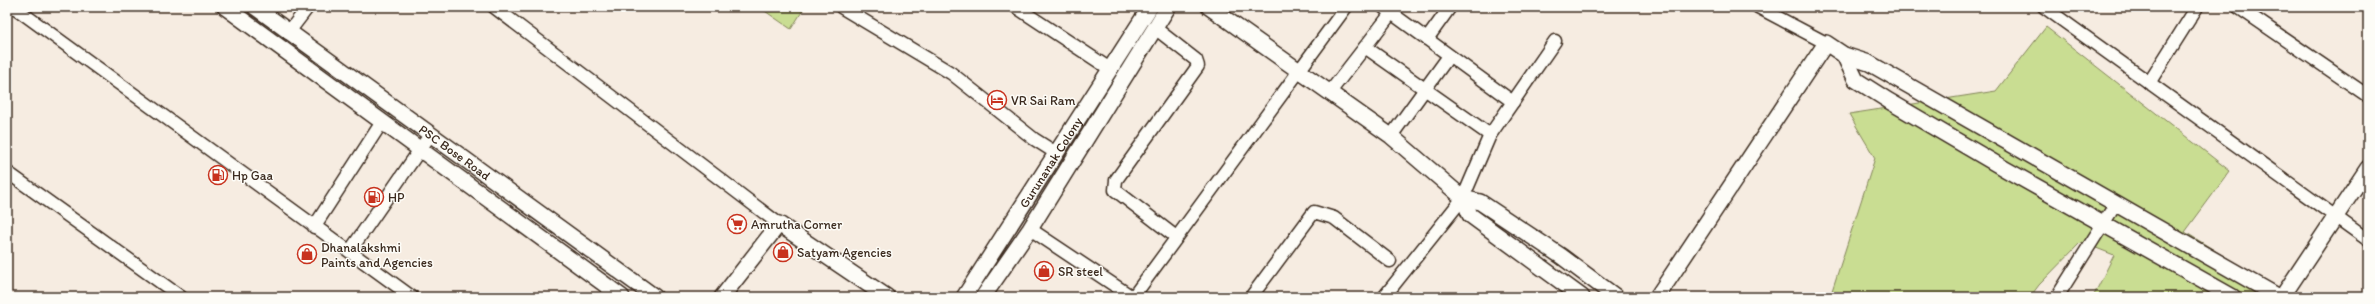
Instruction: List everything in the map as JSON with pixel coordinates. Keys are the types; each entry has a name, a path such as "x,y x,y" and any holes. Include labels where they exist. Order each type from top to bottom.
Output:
{"street":[{"path":"14,7 412,297"},
{"name":"PSC Bose Road","path":"225,7 382,122 419,151 622,297"},
{"name":"PSC Bose Road","path":"255,7 288,33 655,297"},
{"path":"288,33 308,7"},
{"path":"494,7 779,224 887,297"},
{"path":"841,7 951,73 1034,139 1056,153"},
{"path":"1016,7 1110,69"},
{"name":"Gurunanak Colony","path":"964,297 1017,218 1056,153 1150,7"},
{"name":"Gurunanak Colony","path":"983,297 1030,229 1168,7"},
{"path":"1209,7 1391,136 1463,198 1470,214 1582,297"},
{"path":"1030,229 1132,297 1298,70 1346,7"},
{"path":"1427,40 1450,7"},
{"path":"1758,7 1826,43 1844,55 1869,63 2115,205 2279,297"},
{"path":"2044,7 2368,240"},
{"path":"2149,83 2197,7"},
{"path":"2238,7 2368,96"},
{"path":"1330,92 1365,47 1390,9 1427,40 1513,102"},
{"path":"1155,28 1196,60 1198,66 1116,180 1115,190 1176,237"},
{"path":"1384,297 1463,198 1490,135 1555,41"},
{"path":"1657,297 1826,43"},
{"path":"1365,47 1490,135"},
{"path":"1844,55 1856,80 1889,101 2005,169 2105,223 2233,297"},
{"path":"1391,136 1449,56"},
{"path":"314,227 382,122"},
{"path":"350,251 430,135"},
{"path":"7,172 180,297"},
{"path":"2282,297 2367,172"},
{"path":"1463,198 1480,202 1561,256 1616,297"},
{"path":"2057,297 2115,205"},
{"path":"1250,297 1314,212 1334,218 1390,261"},
{"path":"722,297 779,224"}],"green space":[{"path":"759,7 805,7 791,29"},
{"path":"2046,27 2230,171 2185,232 2264,281 2252,297 2093,297 2114,255 2081,242 2039,285 2030,297 1830,297 1875,158 1849,114 1996,91"}],"place":[{"name":"VR Sai Ram","path":"997,100"},
{"name":"Hp Gaa","path":"218,175"},
{"name":"HP","path":"374,197"},
{"name":"Amrutha Corner","path":"737,224"},
{"name":"Satyam Agencies","path":"783,252"},
{"name":"Dhanalakshmi Paints and Agencies","path":"307,254"},
{"name":"SR steel","path":"1044,271"}]}
